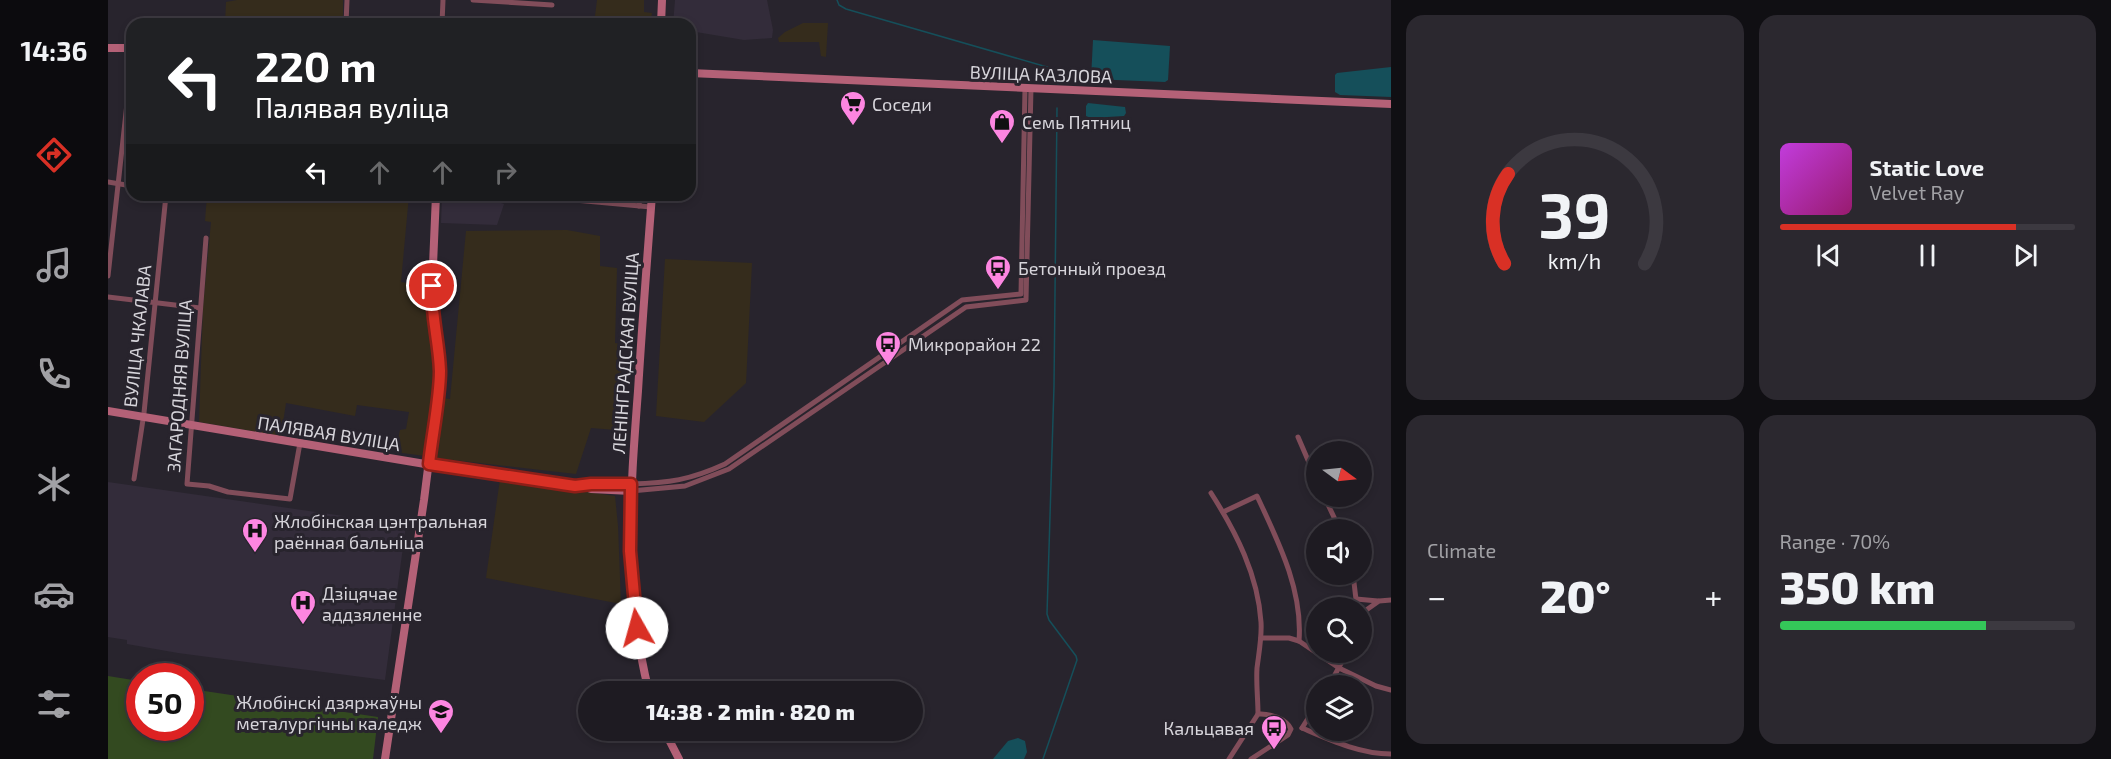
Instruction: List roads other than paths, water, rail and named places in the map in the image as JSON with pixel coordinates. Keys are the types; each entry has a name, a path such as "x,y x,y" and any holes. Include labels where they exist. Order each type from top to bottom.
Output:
{"main road":[{"path":"661,18 662,0"},
{"path":"108,48 126,48"},
{"name":"ВУЛІЦА КАЗЛОВА","path":"696,74 1391,104"},
{"path":"385,759 429,464 440,373 431,312 436,201"},
{"name":"ЛЕНІНГРАДСКАЯ ВУЛІЦА","path":"647,681 640,651 632,583 629,519 652,201"},
{"name":"ПАЛЯВАЯ ВУЛІЦА","path":"108,411 429,464 581,486 591,484 631,488"},
{"path":"669,741 678,759"}],"street":[{"path":"346,18 347,0"},
{"path":"442,18 443,0"},
{"path":"473,0 552,5"},
{"path":"631,488 684,480 725,464 962,300 1021,294 1028,88"},
{"path":"108,276 126,112"},
{"path":"108,182 126,185"},
{"name":"ВУЛІЦА ЧКАЛАВА","path":"134,479 156,303 165,201"},
{"path":"585,201 651,207"},
{"path":"639,201 639,206"},
{"name":"ЗАГАРОДНЯЯ ВУЛІЦА","path":"206,238 187,484 209,486 228,492 290,499 300,443"},
{"path":"108,297 200,308"},
{"path":"1298,437 1306,456"},
{"path":"1211,494 1241,544 1261,619 1257,670 1258,714 1229,759"},
{"path":"1223,512 1257,496 1290,574 1300,627 1299,641"},
{"path":"1372,602 1391,600"},
{"path":"1372,607 1379,602"},
{"path":"1261,638 1289,638 1299,641 1339,668 1376,686 1391,690"},
{"path":"1335,675 1342,663"},
{"path":"1258,714 1269,714 1284,721 1291,728 1291,732"},
{"path":"1251,759 1291,732 1302,728 1306,722"},
{"path":"1302,728 1341,744 1391,754"}],"water":[{"path":"1093,40 1170,46 1168,80 1165,82 1091,79"},
{"path":"1391,67 1391,97 1340,95 1335,92 1337,73"},
{"path":"1088,103 1125,107 1126,113 1124,116 1091,118 1086,116"},
{"path":"1018,738 1025,741 1027,752 1024,759 993,759 1008,741"}],"waterway":[{"path":"837,0 839,5 846,9 1054,69 1058,73 1058,84"},
{"path":"1059,73 1090,74"},
{"path":"1043,759 1077,660 1047,614 1054,386 1057,108"}],"place":[{"name":"Соседи","path":"853,127"},
{"name":"Семь Пятниц","path":"1002,145"},
{"name":"Бетонный проезд","path":"998,291"},
{"name":"Микрорайон 22","path":"888,367"},
{"name":"Жлобінская цэнтральная раённая бальніца","path":"255,554"},
{"name":"Дзіцячае аддзяленне","path":"303,626"},
{"name":"Жлобінскі дзяржаўны металургічны каледж","path":"441,735"},
{"name":"Кальцавая","path":"1274,751"}]}
